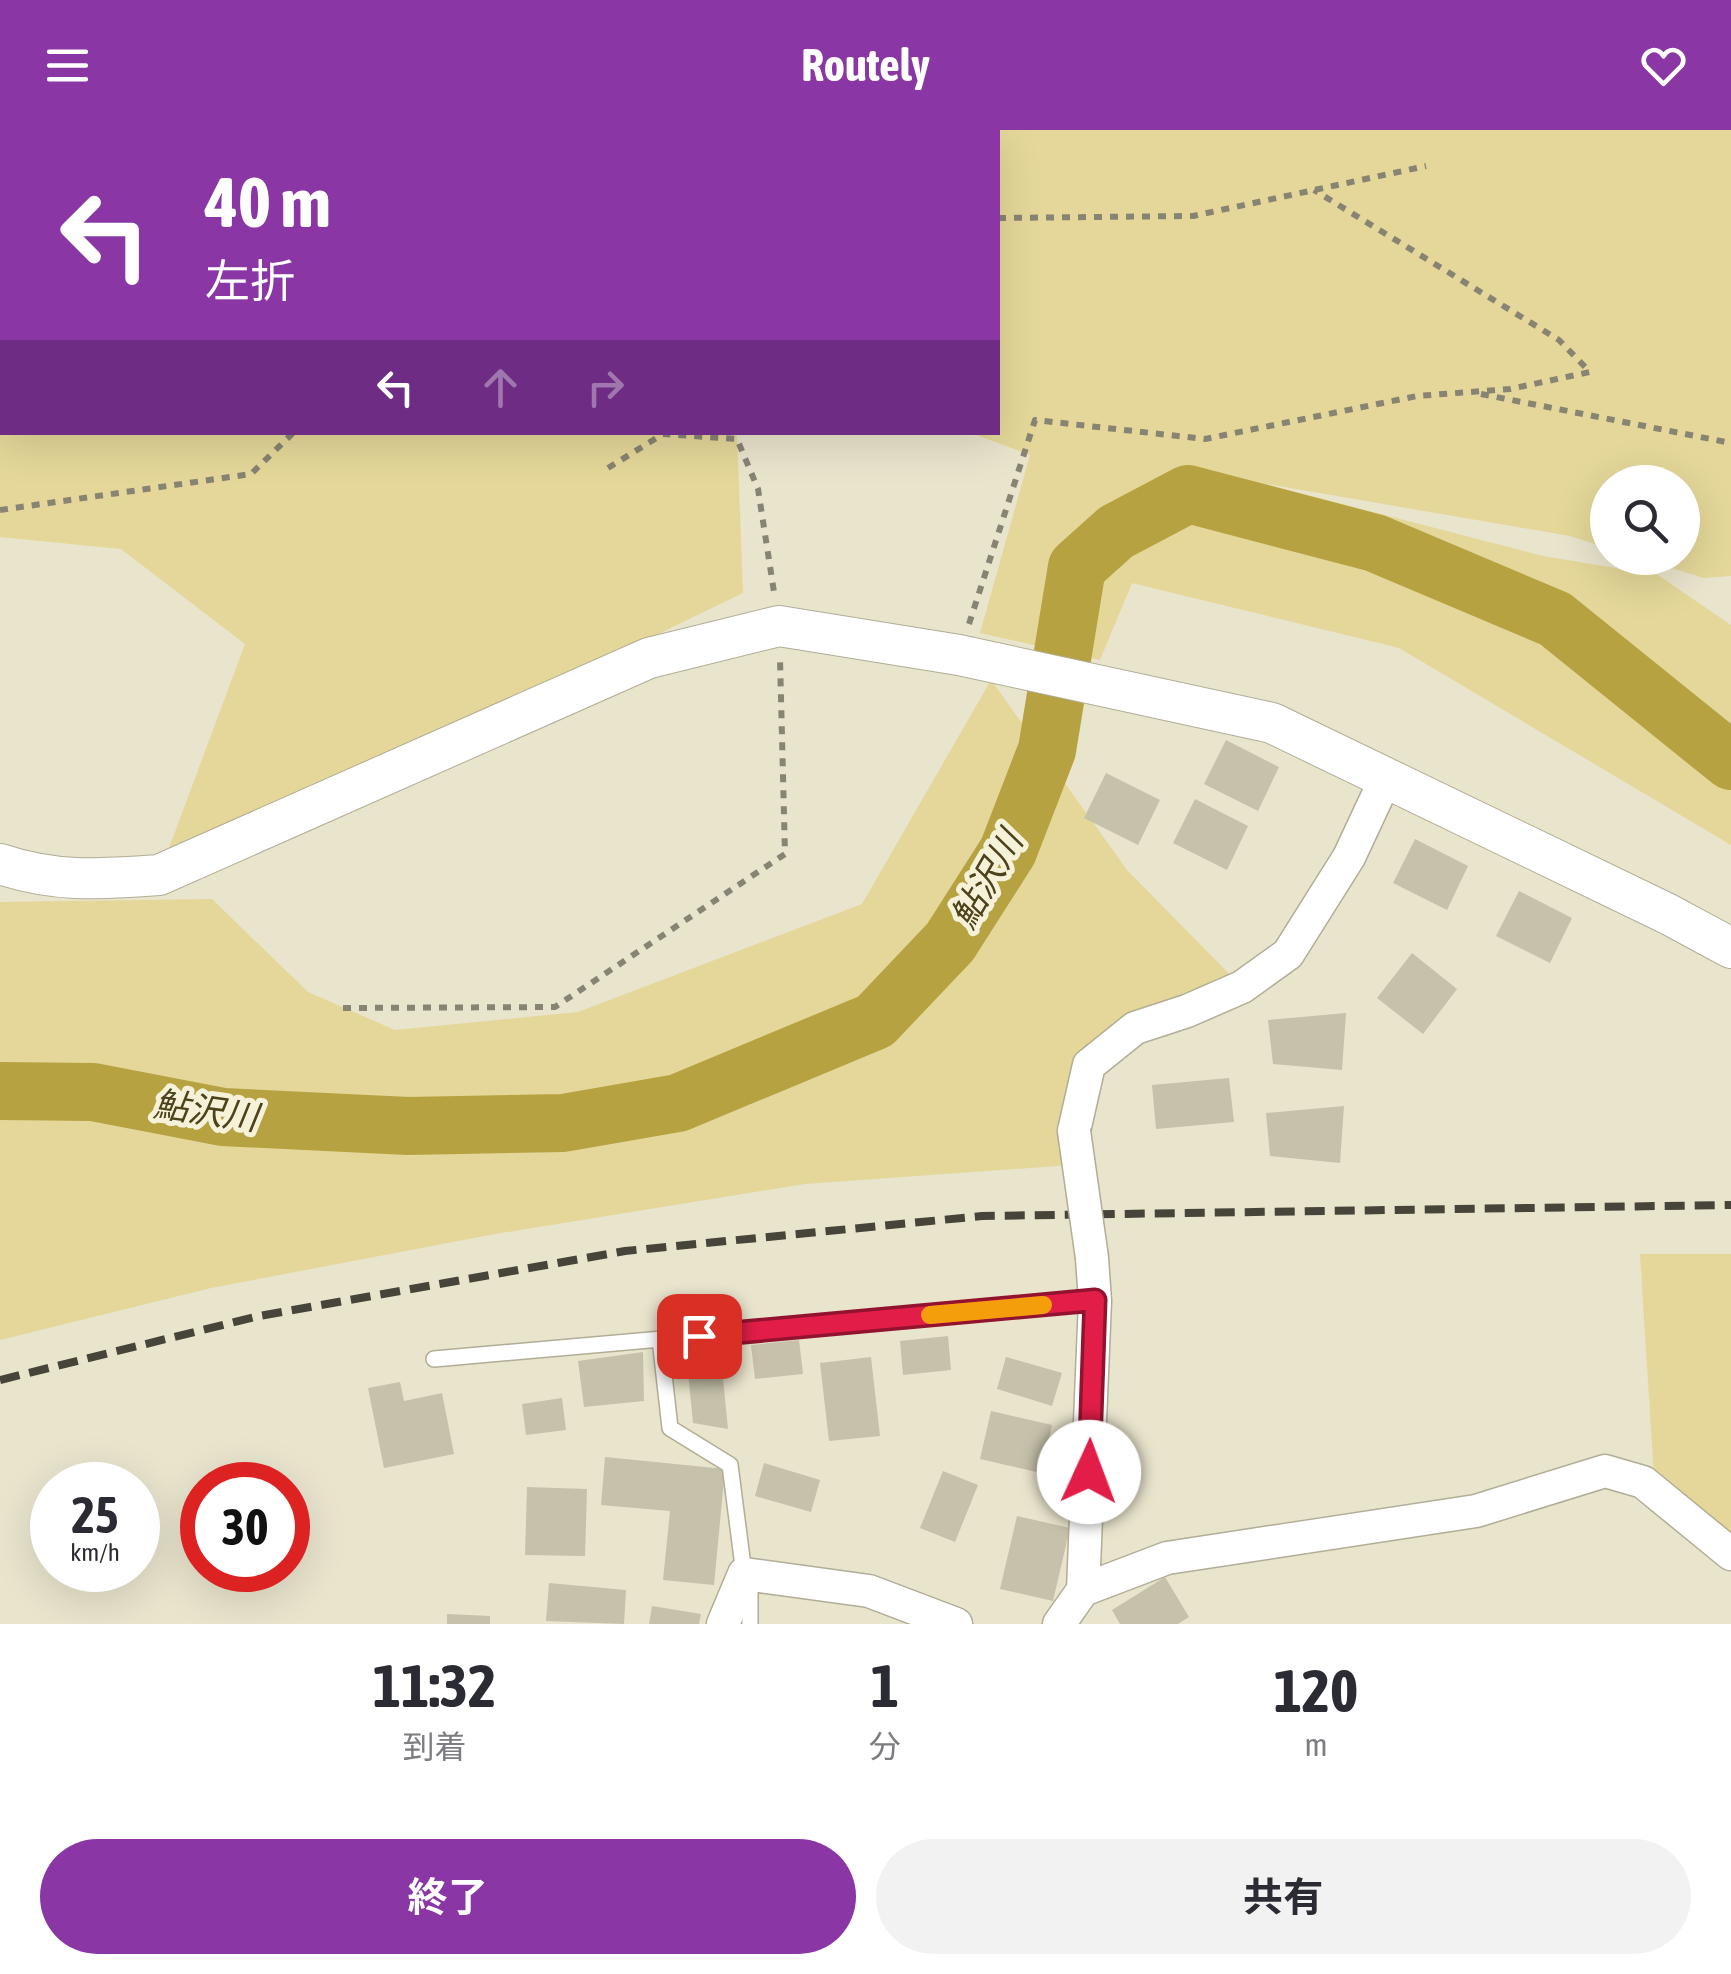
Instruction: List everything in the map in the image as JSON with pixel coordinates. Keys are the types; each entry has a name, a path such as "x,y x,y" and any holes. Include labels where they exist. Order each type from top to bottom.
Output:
{"street":[{"path":"0,864 38,876 78,880 159,874 649,658 780,626 959,655 1272,723 1731,948"},
{"path":"1059,1624 1083,1590 1095,1300 1074,1131 1089,1065 1136,1028 1187,1012 1242,987 1288,954 1349,857 1384,780"},
{"path":"1083,1590 1166,1558 1476,1511 1605,1471 1643,1482 1731,1554"},
{"path":"723,1624 747,1574 869,1591 956,1624"}],"lane":[{"path":"434,1358 1095,1300"},
{"path":"660,1339 670,1428 730,1465 747,1574 750,1624"}],"path":[{"path":"1000,218 1193,216 1426,166"},
{"path":"959,655 1035,420 1205,440 1416,396 1510,389 1590,372 1558,340 1314,190"},
{"path":"1470,392 1731,442"},
{"path":"0,510 250,474 291,435"},
{"path":"608,468 661,435"},
{"path":"343,1008 555,1008 785,854 780,626 758,489 737,439 678,435"}],"shaded area":[{"path":"1000,130 1731,130 1731,576 1694,575 1700,575 1700,465 1590,465 1590,542 1261,483 1543,556 1590,564 1590,575 1658,575 1731,625 1731,845 1399,648 1132,583 1100,660 980,633 1030,455 976,435 1000,435"},
{"path":"0,435 737,435 743,593 159,875 245,644 121,549 0,537"},
{"path":"991,680 1127,870 1242,987 1089,1065 1072,1165 805,1184 495,1234 211,1288 0,1340 0,902 212,899 308,992 395,1030 578,1012 862,904"},
{"path":"1640,1254 1731,1254 1731,1550 1654,1477"}],"building":[{"path":"1226,740 1279,767 1258,811 1204,784"},
{"path":"1106,773 1160,800 1138,845 1084,818"},
{"path":"1195,799 1248,826 1227,870 1173,843"},
{"path":"1415,839 1468,866 1447,910 1393,883"},
{"path":"1519,891 1572,918 1550,963 1496,936"},
{"path":"1412,953 1457,989 1423,1034 1377,998"},
{"path":"1346,1013 1342,1070 1273,1064 1268,1020"},
{"path":"1229,1078 1234,1122 1156,1129 1152,1085"},
{"path":"1344,1106 1340,1163 1270,1156 1266,1113"},
{"path":"948,1336 951,1370 903,1375 900,1341"},
{"path":"799,1340 803,1374 755,1379 751,1345"},
{"path":"720,1348 728,1429 693,1423 686,1351"},
{"path":"643,1352 644,1401 584,1407 578,1361"},
{"path":"871,1357 880,1436 829,1441 820,1363"},
{"path":"1006,1357 1062,1373 1052,1406 997,1389"},
{"path":"400,1382 404,1401 442,1393 454,1454 384,1468 368,1388"},
{"path":"562,1398 566,1430 526,1435 522,1404"},
{"path":"991,1411 1052,1425 1041,1473 980,1459"},
{"path":"605,1457 725,1469 714,1585 663,1580 670,1511 601,1505"},
{"path":"764,1463 820,1480 811,1512 755,1496"},
{"path":"943,1471 978,1485 955,1542 920,1528"},
{"path":"527,1487 587,1489 585,1556 525,1555"},
{"path":"1017,1516 1070,1528 1053,1601 1000,1589"},
{"path":"1165,1577 1189,1617 1178,1624 1120,1624 1112,1610"},
{"path":"549,1583 626,1590 624,1624 546,1621"},
{"path":"652,1606 701,1614 699,1624 649,1624"},
{"path":"447,1614 490,1616 490,1624 447,1624"}],"waterway":[{"name":"鮎沢川","path":"0,1091 93,1092 223,1117 408,1126 563,1123 678,1103 875,1021 950,942 1008,851 1047,750 1077,567 1116,532 1188,494 1375,543 1555,619 1731,761"}],"railway":[{"path":"0,1380 259,1316 625,1251 982,1216 1731,1205"}],"slow traffic":[{"path":"930,1315 1043,1305"}],"route":[{"path":"699,1336 1095,1300 1089,1472"}]}
